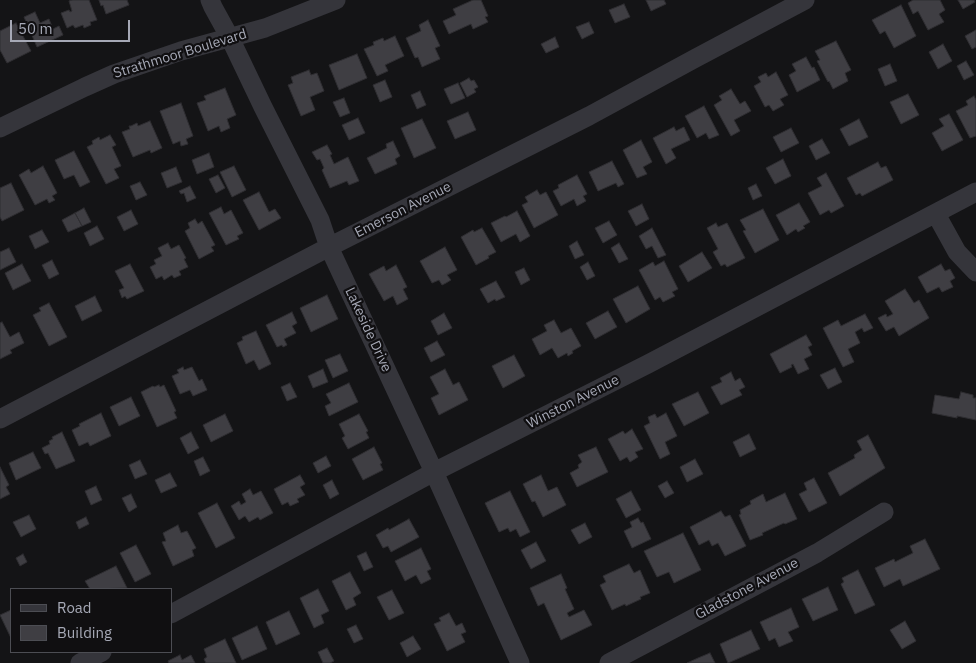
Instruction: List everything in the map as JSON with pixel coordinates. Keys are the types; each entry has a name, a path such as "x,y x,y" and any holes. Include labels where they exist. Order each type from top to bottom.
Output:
{"street":[{"name":"Lakeside Drive","path":"210,0 320,220 329,247 434,472 520,663"},
{"name":"Strathmoor Boulevard","path":"0,128 114,74 181,51 265,28 336,0"},
{"name":"Emerson Avenue","path":"0,419 329,247 589,116 805,0"},
{"name":"Winston Avenue","path":"172,613 434,472 648,364 976,192"},
{"path":"936,214 957,252 976,272"},
{"name":"Gladstone Avenue","path":"609,663 817,553 884,512"},
{"path":"80,663 100,653"}],"building":[{"path":"89,0 97,20 90,22 91,25 84,28 83,25 75,28 73,25 67,28 61,13 69,10 70,12 72,11 69,1"},
{"path":"99,0 127,0 129,5 106,14"},
{"path":"473,0 481,0 488,16 485,17 488,22 473,29 471,24 449,34 443,21 456,15 453,9"},
{"path":"646,0 664,0 666,4 651,11"},
{"path":"913,0 940,0 945,10 939,14 944,22 928,30 918,11 913,14 908,3"},
{"path":"958,0 974,0 975,2 963,9"},
{"path":"624,4 630,17 615,23 609,10"},
{"path":"901,5 916,36 894,48 885,31 880,34 872,20"},
{"path":"35,12 40,23 49,19 53,29 59,26 63,35 37,47 24,17"},
{"path":"428,20 440,46 435,48 440,59 422,67 418,57 415,58 406,38 421,31 419,25"},
{"path":"589,22 594,33 582,39 576,27"},
{"path":"16,23 31,51 7,63 0,50 0,31"},
{"path":"976,30 976,47 972,49 965,36"},
{"path":"395,36 404,56 385,65 388,71 377,76 364,49 374,45 373,42 383,38 384,41"},
{"path":"555,37 559,47 546,53 541,44"},
{"path":"836,41 851,70 845,73 848,81 833,89 817,61 820,60 815,51"},
{"path":"943,44 952,61 938,69 929,52"},
{"path":"357,54 367,78 339,90 329,65"},
{"path":"806,57 812,68 814,67 820,80 797,92 789,75 796,71 792,64"},
{"path":"966,61 974,75 964,80 957,66"},
{"path":"890,64 897,81 885,86 878,69"},
{"path":"309,70 311,75 317,73 324,91 310,97 315,110 301,116 288,85 293,83 291,77"},
{"path":"776,72 788,95 780,99 784,105 773,111 769,105 765,107 754,86 761,82 758,77 766,73 768,77"},
{"path":"469,78 471,81 474,80 478,87 474,89 476,92 467,97 460,83"},
{"path":"385,80 392,97 380,102 373,85"},
{"path":"458,83 465,98 451,104 444,89"},
{"path":"225,88 236,115 227,119 230,128 221,132 219,126 208,131 197,103 206,100 204,96"},
{"path":"731,89 740,104 745,101 751,111 734,120 740,131 731,136 714,105 722,100 719,96"},
{"path":"420,91 426,105 417,109 411,95"},
{"path":"908,94 919,115 901,124 890,102"},
{"path":"974,96 976,100 976,136 970,138 956,111 968,105 966,101"},
{"path":"344,98 350,113 340,117 333,102"},
{"path":"181,103 193,136 186,139 188,144 181,146 180,141 173,144 160,111"},
{"path":"704,106 719,135 709,139 706,133 697,138 685,116"},
{"path":"468,112 476,130 455,139 447,121"},
{"path":"949,114 963,140 942,151 932,133 944,126 939,119"},
{"path":"358,118 365,133 349,140 342,125"},
{"path":"422,119 436,148 414,158 401,128"},
{"path":"859,119 868,137 849,146 840,129"},
{"path":"150,121 162,148 151,153 150,150 133,157 122,132 130,129 129,126 137,123 138,126"},
{"path":"674,127 676,131 684,127 690,140 671,149 676,158 666,164 653,138"},
{"path":"791,128 799,143 781,152 773,137"},
{"path":"110,135 116,145 112,147 121,166 114,169 119,178 106,184 87,147 93,144 92,141 99,137 100,140"},
{"path":"822,139 830,153 816,160 809,146"},
{"path":"641,140 652,162 643,167 647,174 637,178 623,150"},
{"path":"393,141 400,156 395,159 397,164 375,174 367,158 387,148 386,144"},
{"path":"327,145 332,154 330,155 334,164 348,157 359,181 349,185 347,181 330,188 322,170 324,168 320,159 317,160 312,152"},
{"path":"74,151 90,182 80,187 74,175 64,179 55,160"},
{"path":"209,153 214,167 197,174 192,160"},
{"path":"783,159 791,176 775,184 766,168"},
{"path":"612,161 624,184 618,187 616,183 598,191 589,172"},
{"path":"878,162 881,168 886,166 893,180 862,196 860,193 856,195 847,178"},
{"path":"43,166 57,193 52,196 55,200 49,203 47,199 35,205 19,175 29,169 31,173"},
{"path":"234,166 246,190 232,197 220,172"},
{"path":"176,167 182,182 167,188 161,173"},
{"path":"826,173 844,206 831,213 829,210 820,215 808,193 822,186 817,178"},
{"path":"218,175 225,188 216,193 209,179"},
{"path":"577,175 587,194 583,196 586,201 577,206 574,199 561,206 553,191 559,188 558,185"},
{"path":"140,182 147,195 136,200 130,186"},
{"path":"11,183 24,210 2,221 0,217 0,188"},
{"path":"756,184 762,196 753,200 748,188"},
{"path":"190,186 196,198 187,202 184,193 181,194 179,191"},
{"path":"537,190 540,195 546,192 558,215 534,228 522,205 528,202 525,197"},
{"path":"259,192 269,212 275,209 281,218 259,230 243,200"},
{"path":"799,203 810,222 798,232 796,229 787,235 776,215"},
{"path":"642,204 649,219 636,226 628,211"},
{"path":"221,207 224,214 231,210 243,233 237,236 239,239 226,245 209,213"},
{"path":"84,208 91,222 82,226 75,213"},
{"path":"763,209 779,240 755,253 743,231 746,230 740,220"},
{"path":"131,210 138,224 124,231 117,217"},
{"path":"517,211 530,236 520,242 516,234 501,242 491,223"},
{"path":"75,213 82,226 68,232 62,220"},
{"path":"195,219 198,224 202,221 215,245 211,247 214,251 199,259 185,231 190,228 188,223"},
{"path":"609,221 617,235 603,243 595,228"},
{"path":"716,223 718,227 727,223 745,258 727,267 725,264 721,266 713,252 718,249 707,228"},
{"path":"97,226 104,239 90,246 84,233"},
{"path":"482,228 496,252 476,265 461,237 473,230 474,232"},
{"path":"652,228 666,255 658,258 652,246 646,249 639,236"},
{"path":"42,230 49,242 35,249 29,236"},
{"path":"577,241 584,255 575,259 569,246"},
{"path":"168,243 171,249 179,245 186,258 184,259 188,267 179,271 181,275 174,278 172,275 164,280 162,276 156,279 150,267 156,264 154,260 162,256 158,248"},
{"path":"619,243 628,259 619,263 611,248"},
{"path":"445,247 457,270 447,275 451,280 446,283 442,285 439,280 432,283 420,261"},
{"path":"9,248 16,262 0,270 0,252"},
{"path":"702,252 712,268 688,282 679,266"},
{"path":"52,260 59,274 49,279 42,265"},
{"path":"664,261 678,289 672,292 675,296 663,302 660,297 655,300 639,270 653,262 655,266"},
{"path":"588,262 595,276 587,280 580,267"},
{"path":"22,264 31,281 13,290 5,273"},
{"path":"130,264 144,291 127,299 125,296 122,298 119,290 124,288 115,271"},
{"path":"941,264 945,271 950,269 955,278 950,281 953,287 942,292 939,287 927,293 918,277"},
{"path":"396,265 407,287 403,289 408,299 397,305 393,296 384,301 369,274 384,266 386,271"},
{"path":"524,268 530,280 521,285 515,272"},
{"path":"496,281 505,297 488,303 480,289"},
{"path":"638,286 650,309 626,323 613,299"},
{"path":"905,289 914,303 919,300 929,318 899,336 894,327 886,331 878,318 886,314 887,317 893,314 885,301"},
{"path":"327,295 338,319 311,332 300,308"},
{"path":"95,296 102,311 82,321 75,306"},
{"path":"49,303 67,337 49,346 33,315 41,311 39,308"},
{"path":"608,311 617,327 595,339 586,323"},
{"path":"292,312 297,323 292,326 296,333 284,339 287,345 277,347 266,325"},
{"path":"444,313 452,328 438,335 431,321"},
{"path":"865,314 873,328 864,332 862,328 855,332 860,343 848,349 854,362 843,367 823,328 838,320 841,326"},
{"path":"554,320 561,333 571,328 581,346 572,351 573,353 568,356 567,353 558,358 552,348 540,355 532,339 547,331 544,325"},
{"path":"2,322 10,337 19,332 24,343 10,350 12,353 0,359 0,323"},
{"path":"256,331 271,364 259,370 254,360 246,364 237,343 243,340 242,337"},
{"path":"806,335 812,345 808,347 812,355 804,359 809,369 798,374 793,364 791,365 792,367 780,373 770,354"},
{"path":"437,341 445,355 431,362 424,348"},
{"path":"340,354 348,371 333,378 325,360"},
{"path":"514,355 525,376 503,388 492,366"},
{"path":"183,367 184,370 192,367 199,381 202,379 207,390 193,396 190,390 180,394 172,376 179,373 177,370"},
{"path":"835,368 842,382 828,389 820,375"},
{"path":"323,369 328,382 313,388 308,376"},
{"path":"445,369 453,385 459,382 468,400 439,415 431,398 439,394 430,377"},
{"path":"731,372 735,381 740,378 745,387 739,390 742,395 721,405 711,387 722,382 720,378"},
{"path":"290,383 297,397 287,401 281,387"},
{"path":"349,383 358,402 329,416 325,406 331,403 326,394"},
{"path":"159,385 160,387 164,385 176,411 174,412 177,418 157,427 141,392"},
{"path":"698,392 709,413 684,426 672,404"},
{"path":"961,392 973,395 973,398 976,398 976,420 932,413 935,395 959,399"},
{"path":"131,397 140,416 119,426 110,407"},
{"path":"101,413 111,436 90,446 88,442 79,446 72,430 80,426 79,424"},
{"path":"666,413 677,436 665,442 670,454 660,459 644,426 650,423 648,417 655,414 657,418"},
{"path":"225,414 233,431 211,442 203,425"},
{"path":"359,414 368,431 366,432 369,438 348,449 342,438 345,436 339,424"},
{"path":"632,429 643,449 635,452 638,457 630,462 627,457 620,461 608,439 623,431 625,434"},
{"path":"62,432 75,461 56,469 48,453 45,454 42,448 50,444 49,441 53,439 52,437"},
{"path":"191,432 199,448 188,454 180,438"},
{"path":"749,434 756,449 740,457 733,442"},
{"path":"868,435 885,468 840,496 828,473 855,458 854,455 862,450 857,441"},
{"path":"374,447 382,463 380,464 383,470 363,480 352,459"},
{"path":"596,447 608,472 577,487 570,473 579,468 578,465 582,462 578,455"},
{"path":"33,452 41,468 16,480 9,463"},
{"path":"326,456 331,466 318,473 313,463"},
{"path":"203,457 210,471 200,476 194,461"},
{"path":"695,459 703,474 687,482 680,467"},
{"path":"140,460 147,474 135,479 129,465"},
{"path":"0,467 9,485 6,487 10,494 0,499"},
{"path":"170,473 177,486 161,493 155,480"},
{"path":"300,475 305,484 300,487 305,495 297,499 299,502 290,506 288,502 282,505 274,489"},
{"path":"541,475 548,491 557,487 566,505 543,517 535,501 532,502 523,484"},
{"path":"814,478 827,503 809,512 799,494 807,490 804,483"},
{"path":"332,480 339,494 330,499 323,485"},
{"path":"667,481 674,493 665,498 658,486"},
{"path":"96,486 102,500 91,505 85,491"},
{"path":"250,489 253,495 261,491 273,513 260,520 258,517 249,522 245,516 239,520 231,506 239,501 241,505 246,502 242,494"},
{"path":"510,491 530,532 520,537 516,529 510,532 508,528 499,532 485,503"},
{"path":"631,491 641,510 626,518 616,499"},
{"path":"785,493 797,519 784,523 750,540 739,515 741,514 740,510 751,504 750,501 763,494 766,502"},
{"path":"131,494 137,507 129,512 122,498"},
{"path":"217,503 235,538 216,548 198,513"},
{"path":"721,511 725,517 730,515 746,546 725,556 718,543 712,546 709,540 699,545 690,527"},
{"path":"29,515 36,529 21,537 13,522"},
{"path":"86,517 89,524 79,529 76,522"},
{"path":"638,518 641,523 643,522 651,539 632,548 624,531 632,527 630,522"},
{"path":"409,519 419,537 391,552 388,546 383,548 376,535"},
{"path":"585,523 592,537 579,544 571,530"},
{"path":"178,525 181,533 187,531 196,548 192,550 194,556 173,566 162,542 166,541 163,533"},
{"path":"683,533 701,570 674,583 669,572 657,577 644,551"},
{"path":"925,539 940,569 903,586 900,579 884,587 875,568 894,559 895,562 913,553 910,546"},
{"path":"536,542 546,561 531,569 521,550"},
{"path":"136,545 151,574 135,582 120,553"},
{"path":"421,548 431,569 427,571 431,579 421,584 416,575 405,581 395,561"},
{"path":"366,552 373,567 364,571 357,556"},
{"path":"23,554 27,562 20,566 16,558"},
{"path":"629,564 634,573 640,570 650,593 626,606 625,604 612,610 600,585 606,582 603,576"},
{"path":"116,566 127,588 89,588 85,581"},
{"path":"858,570 875,605 855,614 841,584 844,582 842,578"},
{"path":"350,572 361,593 353,598 356,605 346,610 332,581"},
{"path":"561,574 574,609 567,613 569,617 584,610 592,625 561,640 544,603 538,606 530,588"},
{"path":"828,587 838,610 813,621 802,599"},
{"path":"318,589 329,611 321,615 324,623 314,628 300,598"},
{"path":"392,590 404,613 389,620 377,597"},
{"path":"791,608 799,627 788,632 793,641 779,647 775,638 769,641 760,622"},
{"path":"10,610 10,636 0,615"},
{"path":"289,611 300,634 276,645 266,622"},
{"path":"449,613 456,626 462,623 466,632 461,634 465,642 447,651 434,624 441,621 439,618"},
{"path":"905,621 916,641 902,649 890,630"},
{"path":"356,625 363,639 354,643 347,629"},
{"path":"257,626 267,649 242,660 232,638"},
{"path":"751,630 760,649 728,663 720,644"},
{"path":"413,636 421,649 407,657 400,643"},
{"path":"225,639 236,663 206,663 204,659 207,657 204,649"},
{"path":"327,648 334,661 323,663 318,652"},
{"path":"710,653 715,663 687,663 698,658"},
{"path":"180,655 182,660 191,655 195,663 169,663 168,661"}]}
